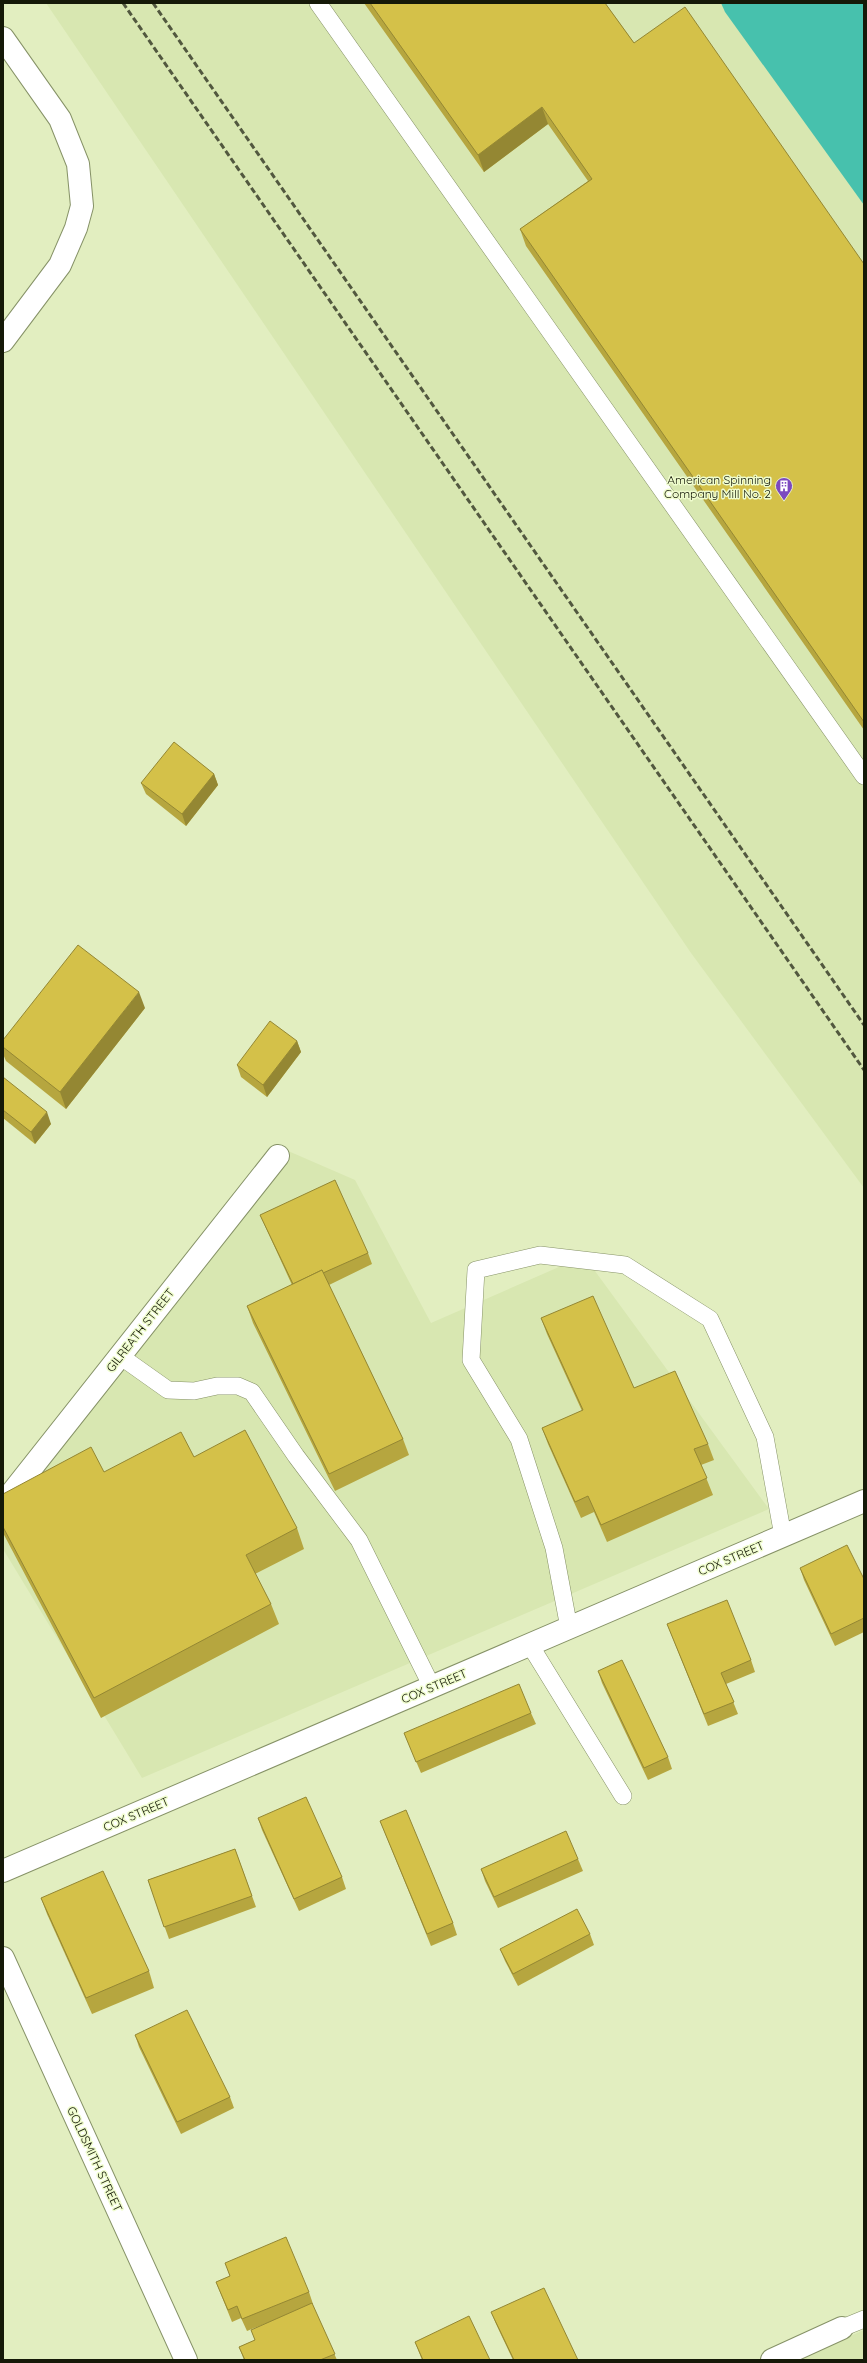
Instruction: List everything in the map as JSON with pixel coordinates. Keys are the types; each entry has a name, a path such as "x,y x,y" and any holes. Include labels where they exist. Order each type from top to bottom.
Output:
{"street":[{"path":"3,38 60,119 78,164 82,206 76,228 60,265 3,341"},
{"name":"GILREATH STREET","path":"3,1504 278,1156"},
{"name":"COX STREET","path":"3,1870 864,1501"},
{"name":"GOLDSMITH STREET","path":"3,1958 186,2360"},
{"path":"772,2360 842,2328"}],"lane":[{"path":"318,3 864,776"},
{"path":"568,1628 554,1548 519,1439 470,1360 476,1270 540,1255 625,1265 710,1319 766,1437 783,1536"},
{"path":"120,1356 168,1390 194,1391 217,1386 238,1386 252,1392 296,1456 359,1540 432,1687"},
{"path":"530,1645 623,1796"},
{"path":"842,2328 864,2319"}],"shaded area":[{"path":"46,3 864,3 864,1188 691,953"},
{"path":"279,1147 355,1180 431,1323 584,1256 769,1509 142,1778 3,1549 3,1519"},
{"path":"864,2330 864,2360 795,2360"}],"water":[{"path":"721,3 864,3 864,205 725,12"}],"building":[{"name":"American Spinning Company Mill No. 2","path":"370,3 605,3 634,43 685,7 864,264 864,722 520,229 592,179 542,107 478,155"},
{"path":"174,742 214,774 182,814 141,783"},
{"path":"78,945 139,992 60,1092 3,1047 3,1040"},
{"path":"270,1021 297,1041 263,1085 237,1065"},
{"path":"3,1077 47,1112 31,1132 3,1110"},
{"path":"335,1180 368,1253 323,1273 322,1270 293,1284 260,1215"},
{"path":"322,1270 403,1439 329,1474 247,1306"},
{"path":"593,1296 634,1388 675,1371 708,1444 694,1449 707,1478 601,1525 588,1496 575,1502 542,1428 583,1410 541,1318"},
{"path":"245,1430 297,1528 246,1555 271,1604 94,1698 3,1527 3,1494 91,1447 104,1472 181,1432 194,1457"},
{"path":"847,1545 864,1579 864,1618 831,1634 800,1568"},
{"path":"727,1600 751,1660 721,1673 734,1702 704,1714 667,1624"},
{"path":"622,1660 668,1757 644,1768 598,1671"},
{"path":"519,1684 531,1713 416,1762 404,1733"},
{"path":"306,1797 342,1877 294,1899 258,1818"},
{"path":"406,1810 453,1923 427,1934 380,1821"},
{"path":"566,1831 578,1859 494,1897 481,1869"},
{"path":"235,1849 252,1896 164,1927 148,1880"},
{"path":"103,1871 149,1971 86,1998 41,1898"},
{"path":"577,1909 590,1934 513,1974 500,1949"},
{"path":"187,2010 230,2097 177,2122 135,2035"},
{"path":"286,2237 309,2292 242,2319 237,2306 228,2310 216,2282 230,2276 225,2263"},
{"path":"544,2288 578,2360 514,2360 491,2312"},
{"path":"312,2303 335,2354 320,2360 245,2360 239,2347 255,2340 251,2330"},
{"path":"469,2316 490,2360 423,2360 415,2342"}],"railway":[{"path":"123,3 864,1070"},
{"path":"153,3 864,1025"}],"place":[{"name":"American Spinning Company Mill No. 2","path":"784,501"}]}
